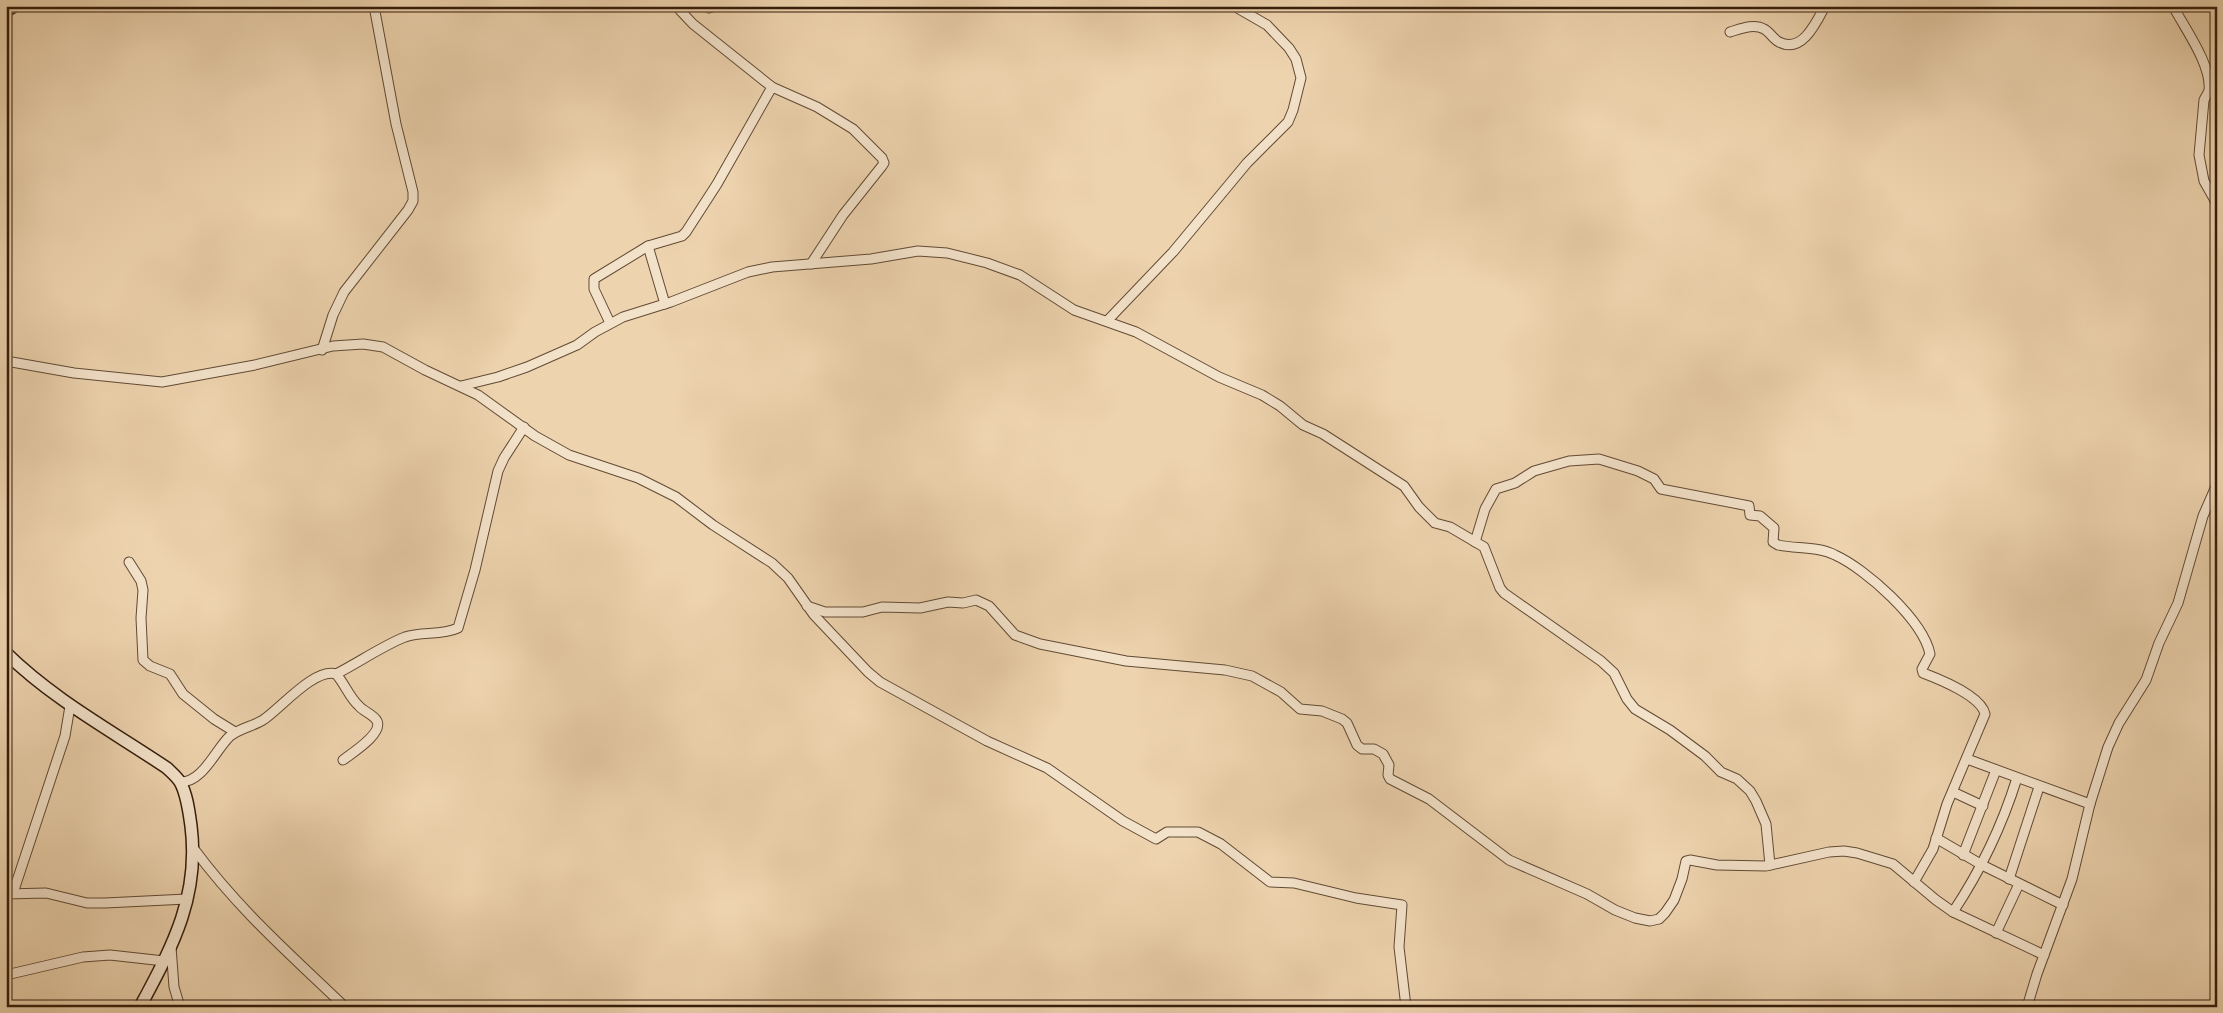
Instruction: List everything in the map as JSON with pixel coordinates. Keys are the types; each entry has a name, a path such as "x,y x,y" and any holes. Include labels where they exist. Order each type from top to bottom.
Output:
{"street":[{"path":"6,11 14,6"},
{"path":"322,350 333,315 344,292 413,201 413,192 396,124 374,6"},
{"path":"676,6 693,24 772,87 817,108 853,128 882,158 884,163 843,215 811,264"},
{"path":"707,6 709,8 716,6"},
{"path":"1108,320 1173,252 1246,163 1288,122 1293,110 1301,78 1296,59 1289,48 1266,25 1234,6"},
{"path":"1730,32 1754,26 1764,29 1778,41 1794,44 1802,41 1824,6"},
{"path":"2173,6 2205,66 2209,79 2209,91 2202,111 2199,155 2204,181 2217,204"},
{"path":"2209,91 2217,85"},
{"path":"610,323 594,289 594,279 648,246 682,236 686,232 717,184 772,87"},
{"path":"648,246 665,304"},
{"path":"461,386 498,377 527,367 577,345 610,323 624,317 665,304 761,268 870,259 918,251 961,256 988,263 1020,275 1074,310 1108,320 1151,339 1219,377 1262,395 1280,406 1303,425 1323,434 1404,486 1419,507 1434,523 1450,527 1484,547 1500,588 1504,593 1601,661 1614,673 1627,699 1635,708 1670,730 1705,756 1720,772 1737,779 1743,784 1756,801 1766,824 1770,865"},
{"path":"6,361 83,374 162,382 255,365 351,344 383,347 425,370 461,386 569,455 638,478 676,496 713,525 772,564 788,578 807,606 868,672 880,682 987,742 1053,772 1133,828 1156,839 1167,832 1198,832 1221,844 1270,882 1294,883 1362,899 1402,905 1399,947 1406,1007"},
{"path":"180,782 192,780 200,773 235,732 264,720 318,677 326,673 336,674 406,637 450,632 458,628 475,570 498,471 524,427"},
{"path":"1475,542 1485,508 1496,490 1515,483 1534,471 1560,466 1569,461 1604,460 1622,464 1647,475 1654,479 1661,490 1749,506 1750,515 1760,516 1774,528 1773,542 1825,551 1846,561 1892,597 1917,626 1929,649 1929,658 1938,678 1953,684 1984,710 1984,718 1941,820 1928,858 1914,882"},
{"path":"2027,1007 2072,880 2090,804 2108,747 2119,723 2146,680 2159,643 2178,603 2203,516 2217,484"},
{"path":"129,562 141,581 144,590 141,618 143,660 150,666 170,674 183,694 214,719 235,732"},
{"path":"807,606 825,612 863,612 882,607 920,608 948,602 962,603 976,600 989,606 1015,635 1040,644 1126,661 1225,670 1252,676 1274,688 1300,709 1322,711 1342,719 1347,723 1357,745 1362,749 1374,749 1383,754 1389,765 1388,775 1390,779 1429,799 1509,860 1587,894 1615,910 1635,918 1650,921 1659,919 1665,913 1674,900 1682,880 1686,861 1690,860 1717,865 1770,865 1844,851 1894,864 1953,912 2044,955"},
{"path":"6,654 70,706 159,762 180,782 187,804 194,849 192,881 171,947 140,1007"},
{"path":"336,674 358,706 370,713 377,721 378,728 375,735 343,760"},
{"path":"70,706 65,736 10,894 46,893 105,904 187,899"},
{"path":"1967,759 2039,787 2090,804"},
{"path":"1963,855 1996,770"},
{"path":"1953,912 1982,865 1999,827 2017,778"},
{"path":"2009,879 2039,787"},
{"path":"1953,792 1983,806"},
{"path":"1936,838 1963,855 2063,905"},
{"path":"194,849 230,896 250,917 345,1007"},
{"path":"1996,933 2019,884"},
{"path":"171,947 174,987 180,1007"},
{"path":"6,975 83,957 110,956 164,961"}]}
